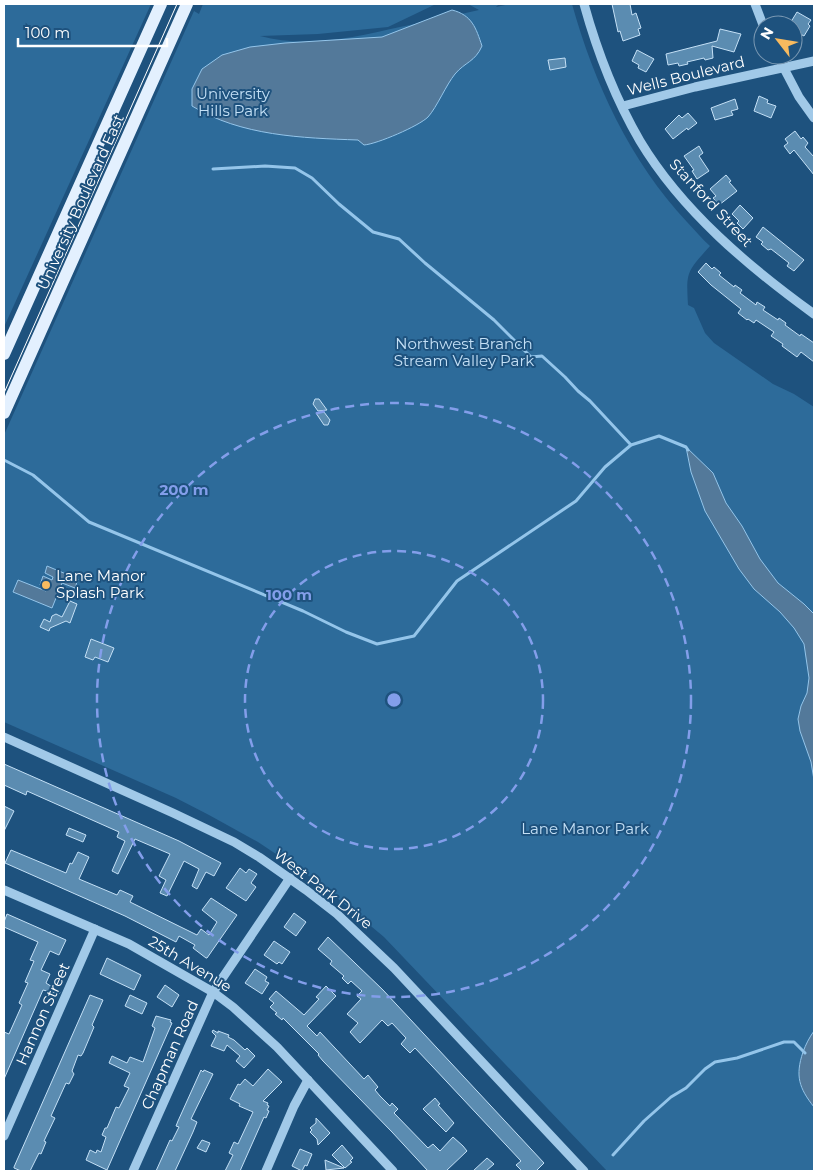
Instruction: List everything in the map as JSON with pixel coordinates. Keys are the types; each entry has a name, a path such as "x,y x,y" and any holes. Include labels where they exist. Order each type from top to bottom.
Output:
{"main road":[{"name":"University Boulevard East","path":"4,354 161,4"},
{"name":"University Boulevard East","path":"4,413 187,4"}],"street":[{"name":"Stanford Street","path":"584,4 609,78 640,140 657,165 693,209 762,275 814,314"},
{"name":"Wells Boulevard","path":"623,106 695,87 814,61"},
{"path":"782,67 799,97 814,118"},
{"name":"West Park Drive","path":"4,737 234,842 290,878 337,914 372,945 584,1171"},
{"name":"Chapman Road","path":"133,1171 213,992 290,878"},
{"name":"25th Avenue","path":"4,890 129,944 213,992 234,1007 308,1080 393,1171"},
{"name":"Hannon Street","path":"4,1136 95,929"},
{"path":"266,1171 294,1106 308,1080"}],"green space":[{"path":"4,4 151,4 4,327"},
{"path":"203,4 436,4 388,27 318,34 260,36 277,40 313,42 348,38 479,10 468,4 499,4 496,7 510,4 572,4 591,63 616,120 631,147 667,198 710,246 690,272 687,285 688,305 694,308 705,333 714,343 773,384 794,394 814,407 814,1171 607,1171 384,937 318,882 258,842 176,798 4,722 4,435 194,11 199,14"}],"shaded area":[{"path":"452,10 459,12 469,19 475,28 482,46 473,59 455,74 428,117 407,130 388,138 364,145 358,140 272,134 231,124 192,106 192,89 202,69 222,55 250,47 285,43 382,37"},
{"path":"686,447 713,473 726,503 742,526 760,559 778,583 814,614 814,780 811,762 800,731 798,719 807,693 809,678 804,644 794,628 780,612 754,589 739,569 705,511 691,472"},
{"path":"47,566 78,579 75,588 62,583 52,608 13,592 18,580 46,591 48,588 40,585 43,576 52,580 53,577 45,573"},
{"path":"814,1031 814,1107 802,1088 799,1068 803,1052"}],"building":[{"path":"612,4 630,4 632,15 636,13 641,28 638,29 640,35 623,41 620,31 618,32"},
{"path":"803,15 811,20 803,35"},
{"path":"720,29 741,34 734,52 712,46 713,58 687,62 688,64 679,66 678,63 668,65 666,54 717,41"},
{"path":"637,50 654,59 646,72 638,68 639,65 632,61"},
{"path":"565,58 566,67 550,70 548,60"},
{"path":"759,96 768,100 767,103 776,106 771,118 754,111"},
{"path":"735,99 738,109 731,111 733,115 715,120 711,108"},
{"path":"688,113 697,123 673,139 665,129 679,115 682,118"},
{"path":"795,131 801,139 803,137 808,143 805,147 814,157 814,175 794,150 790,154 784,146 788,143 785,139"},
{"path":"699,146 703,153 699,156 709,171 697,179 692,171 694,170 684,156"},
{"path":"726,175 737,191 719,205 713,198 716,196 710,189"},
{"path":"740,205 753,218 743,229 737,223 739,221 732,214"},
{"path":"763,227 804,260 794,271 787,266 789,263 771,249 768,250 761,244 763,242 756,237"},
{"path":"706,263 712,269 714,267 721,273 719,275 734,287 735,285 742,290 740,293 756,305 757,302 765,307 763,310 778,320 779,318 800,336 801,334 814,343 814,362 801,352 797,357 771,336 774,332 756,320 754,323 738,313 741,309 698,272"},
{"path":"315,399 319,399 327,410 318,411 313,404"},
{"path":"324,412 330,420 328,425 324,425 316,413"},
{"path":"70,601 77,604 70,623 66,621 50,628 49,631 40,627 44,619 50,622 52,616 56,614 62,617"},
{"path":"91,639 114,648 108,662 95,657 93,660 85,657"},
{"path":"4,764 179,841 221,863 214,876 206,872 197,889 192,886 199,869 184,861 167,896 160,893 166,880 159,876 170,854 135,839 118,874 112,871 125,841 117,837 119,832 27,791 26,795 4,785"},
{"path":"4,806 14,811 4,831"},
{"path":"69,828 86,835 83,842 66,835"},
{"path":"11,850 66,873 78,852 89,857 79,879 117,895 120,890 133,896 130,902 197,935 201,929 209,935 217,922 202,910 211,898 237,915 206,958 193,948 195,945 179,936 176,942 125,916 5,863"},
{"path":"240,868 246,873 249,869 257,874 251,883 256,887 246,901 226,888"},
{"path":"294,913 306,922 296,936 284,927"},
{"path":"7,914 66,940 59,955 50,951 41,970 50,974 46,983 60,992 59,994 43,990 4,1079 4,1032 9,1034 22,1005 19,1003 28,983 25,982 34,961 30,960 38,942 4,927"},
{"path":"328,937 383,990 544,1163 536,1171 522,1171 516,1165 521,1161 415,1048 410,1053 401,1044 406,1038 392,1023 388,1026 382,1020 360,1043 350,1032 358,1023 347,1014 361,999 357,996 362,991 351,981 348,984 342,978 344,976 330,964 332,961 318,949"},
{"path":"274,941 290,952 282,964 279,962 277,964 264,955"},
{"path":"107,958 141,975 134,990 100,974"},
{"path":"255,969 267,977 265,981 269,983 262,994 245,983"},
{"path":"165,985 179,995 172,1007 157,997"},
{"path":"326,986 336,996 307,1026 317,1036 320,1032 364,1079 368,1075 378,1087 375,1090 390,1106 392,1103 398,1109 394,1113 428,1148 433,1144 440,1151 453,1137 463,1146 467,1151 446,1171 428,1171 323,1061 319,1054 283,1018 282,1020 275,1014 277,1013 270,1007 274,1003 269,999 276,991 304,1015 319,999 316,997"},
{"path":"90,995 103,1000 92,1025 94,1027 83,1053 81,1056 78,1055 72,1071 74,1074 69,1084 66,1083 51,1116 55,1118 44,1141 46,1142 41,1154 39,1153 30,1171 21,1171 14,1167"},
{"path":"130,995 147,1003 142,1014 125,1006"},
{"path":"156,1016 171,1020 170,1022 172,1023 107,1170 86,1160 90,1150 96,1153 97,1150 101,1152 106,1137 102,1135 116,1107 119,1108 129,1088 124,1086 130,1073 109,1063 112,1056 127,1063 130,1057 143,1062 155,1028 152,1026"},
{"path":"213,1030 229,1035 228,1037 245,1050 247,1048 255,1056 244,1068 236,1061 240,1056 227,1045 224,1051 211,1046 216,1036 212,1032"},
{"path":"268,1069 282,1082 263,1101 268,1103 267,1110 269,1111 266,1118 264,1117 240,1171 225,1171 233,1155 229,1153 234,1142 238,1144 253,1112 239,1106 240,1104 230,1099 238,1084 240,1085 245,1079 253,1086"},
{"path":"201,1070 213,1074 191,1119 197,1122 193,1132 175,1171 156,1171 170,1140 172,1141 179,1127 176,1126"},
{"path":"435,1098 440,1104 438,1105 454,1123 446,1132 423,1109"},
{"path":"316,1118 330,1133 318,1145 317,1139 310,1132 312,1130 310,1128 316,1123"},
{"path":"202,1140 210,1143 206,1152 197,1148"},
{"path":"342,1145 353,1158 350,1161 352,1162 345,1168 332,1155"},
{"path":"300,1149 312,1154 307,1166 305,1165 302,1171 292,1166"},
{"path":"487,1158 494,1164 486,1171 473,1171"},
{"path":"325,1160 344,1168 326,1170"}],"waterway":[{"path":"213,169 265,166 295,168 312,178 339,204 373,232 399,239 494,320 531,357 542,356 590,401 631,445"},
{"path":"4,460 33,475 89,522 303,611 346,632 377,644 414,636 457,581 576,501 605,467 631,445 659,436 686,447 688,450"},
{"path":"613,1155 644,1121 715,1062 737,1058 784,1042 794,1042 805,1053"}],"tram line":[{"path":"4,393 177,4"}],"place":[{"name":"Lane Manor Splash Park","path":"46,585"}],"park label":[{"name":"University Hills Park","path":"233,102"},
{"name":"Northwest Branch Stream Valley Park","path":"464,352"},
{"name":"Lane Manor Park","path":"585,829"}]}
